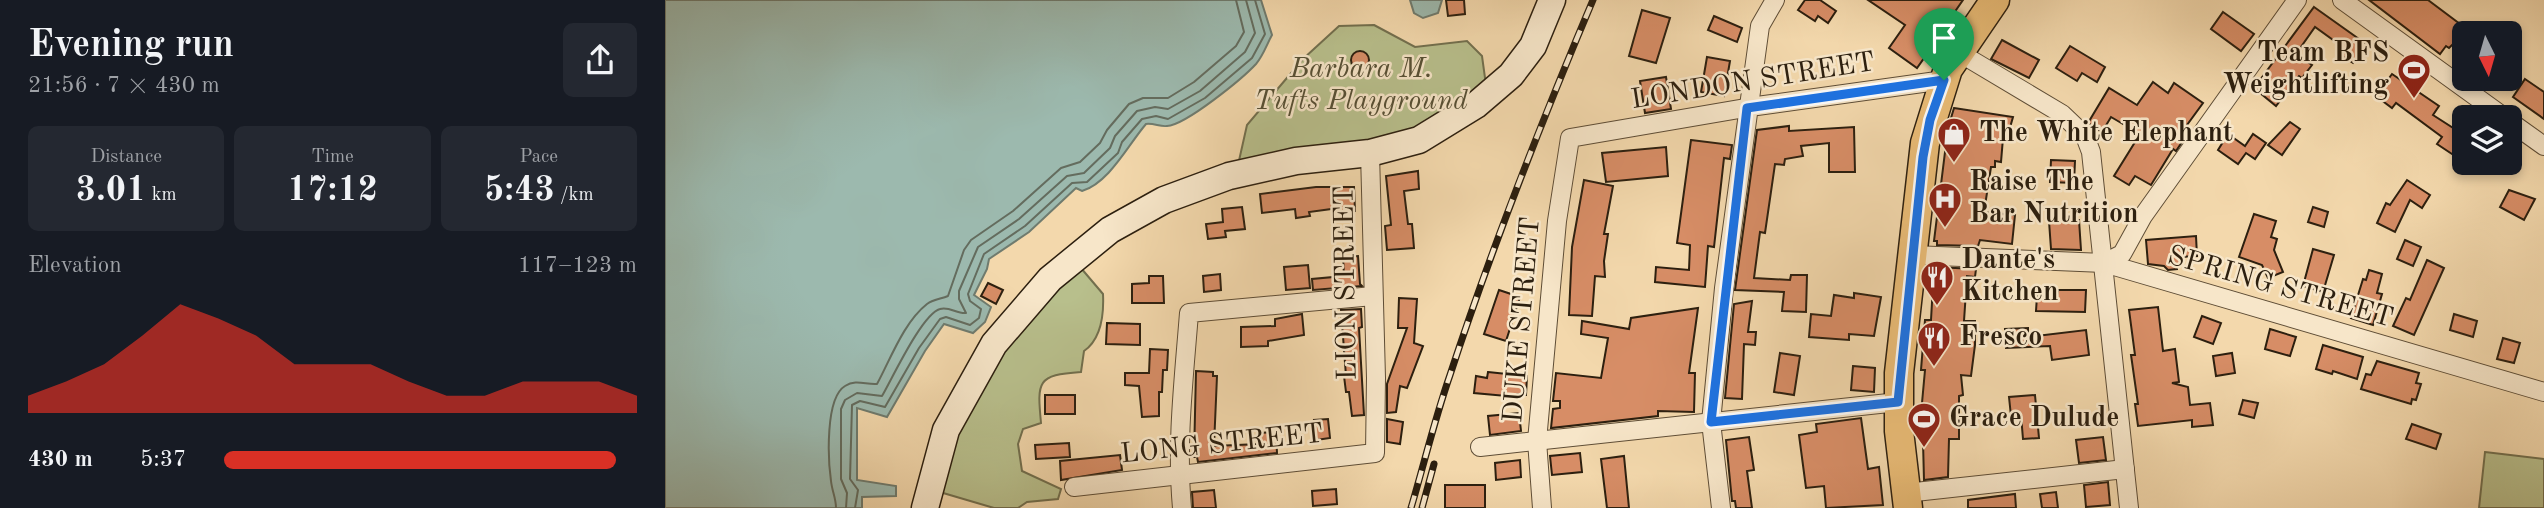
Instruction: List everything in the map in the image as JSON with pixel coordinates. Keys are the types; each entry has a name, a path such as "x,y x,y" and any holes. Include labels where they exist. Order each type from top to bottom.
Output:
{"main road":[{"path":"1907,500 1898,402 1925,143 1944,80 1958,52 1995,0"}],"street":[{"path":"925,508 946,430 994,344 1050,279 1110,230 1164,200 1229,176 1296,161 1370,153 1419,140 1476,105 1511,75 1533,46 1552,0"},
{"path":"1721,508 1711,422 1747,108 1760,26 1775,0"},
{"path":"2342,0 2487,105"},
{"path":"2104,263 2122,254 2143,216 2293,1"},
{"path":"1958,52 2062,114 2085,136 2091,152 2129,508"},
{"name":"LONDON STREET","path":"1570,138 1747,108 1944,80"},
{"path":"2522,130 2544,146"},
{"name":"DUKE STREET","path":"1542,508 1537,441 1556,234 1570,138"},
{"name":"LION STREET","path":"1370,153 1376,378 1375,453"},
{"name":"SPRING STREET","path":"1913,255 2104,263 2544,392"},
{"path":"1182,508 1179,477 1181,409 1189,313 1373,296"},
{"path":"1480,447 1898,402"},
{"name":"LONG STREET","path":"1074,487 1375,453"},
{"path":"1907,500 2125,469"}],"green space":[{"name":"Barbara M. Tufts Playground","path":"1374,25 1415,47 1467,41 1482,56 1486,85 1393,142 1238,165 1247,125 1303,59 1339,26"},
{"path":"1075,261 1103,294 1098,333 1084,351 1081,372 1056,375 1043,383 1039,398 1041,423 1023,429 1018,444 1022,471 1061,489 1058,499 1027,502 1018,508 994,508 933,490 976,376"},
{"path":"2485,452 2544,459 2544,508 2479,508"}],"water":[{"path":"665,0 1261,0 1272,35 1256,64 1227,90 1176,124 1146,124 1101,180 1082,191 1076,188 1029,232 989,259 974,295 991,307 985,322 973,333 944,324 887,417 857,408 857,480 896,486 896,496 862,497 862,508 665,508"},
{"path":"1410,0 1442,0 1438,13 1423,18 1414,13"}],"building":[{"path":"1446,0 1464,0 1465,14 1448,16"},
{"path":"1805,0 1820,0 1836,11 1828,23 1818,16 1815,21 1798,10"},
{"path":"1868,0 1963,0 1954,13 1959,17 1950,30 1946,27 1917,68 1889,48 1905,25"},
{"path":"2369,0 2428,0 2456,21 2452,21 2452,45 2449,48 2446,46 2440,54"},
{"path":"2314,7 2366,44 2353,63 2339,54 2343,48 2340,45 2315,27 2296,54 2312,65 2302,78 2299,76 2276,106 2254,88"},
{"path":"1642,10 1670,18 1656,63 1629,56"},
{"path":"2223,12 2254,34 2241,51 2211,29"},
{"path":"1714,16 1742,28 1737,42 1708,30"},
{"path":"2002,40 2039,60 2029,78 1991,59"},
{"path":"2070,46 2105,67 2097,82 2082,73 2077,81 2056,68"},
{"path":"1360,51 1366,54 1369,60 1366,66 1360,69 1354,66 1351,60 1354,54"},
{"path":"1707,57 1730,61 1724,96 1701,92"},
{"path":"2392,74 2439,106 2433,115 2452,127 2452,154 2437,144 2442,137 2396,103 2392,108 2376,96"},
{"path":"1666,77 1671,109 1645,113 1640,81"},
{"path":"2525,79 2544,92 2544,119 2513,97 2517,91 2522,91"},
{"path":"2153,82 2168,93 2174,83 2203,103 2179,136 2184,139 2176,151 2173,149 2151,185 2135,176 2129,185 2114,176 2140,134 2111,117 2102,132 2088,123 2109,88 2137,105"},
{"path":"1954,108 2013,117 2007,138 2003,138 2001,162 1995,161 1995,167 1991,167 1984,212 2015,215 2012,244 1980,240 1978,246 1937,245 1937,241 1934,241 1948,128"},
{"path":"2290,122 2300,129 2282,155 2268,145"},
{"path":"1789,126 1789,131 1854,127 1855,172 1829,172 1829,143 1801,146 1803,156 1785,159 1784,165 1775,164 1765,233 1760,232 1754,278 1790,280 1791,275 1807,275 1806,312 1782,311 1784,292 1735,290 1757,130"},
{"path":"2228,134 2245,146 2253,134 2266,143 2255,159 2246,153 2238,164 2218,150"},
{"path":"1691,140 1732,145 1730,159 1724,158 1714,247 1708,246 1705,287 1655,282 1656,267 1689,270 1690,245 1677,243"},
{"path":"1666,147 1668,176 1606,182 1602,153"},
{"path":"2051,160 2075,161 2074,183 2050,182"},
{"path":"1418,171 1419,189 1404,191 1408,224 1412,224 1414,248 1387,250 1385,226 1391,225 1386,176"},
{"path":"1584,180 1613,186 1604,234 1608,234 1604,261 1605,277 1595,276 1592,316 1569,315 1572,247"},
{"path":"2407,180 2430,195 2422,208 2410,200 2395,232 2377,223 2386,203 2390,205"},
{"path":"1316,187 1354,187 1355,211 1339,212 1339,208 1309,212 1310,216 1296,218 1295,209 1262,213 1260,194"},
{"path":"2509,190 2535,199 2524,220 2500,207"},
{"path":"1242,207 1245,229 1225,231 1226,237 1208,239 1206,224 1223,222 1222,209"},
{"path":"2313,207 2328,212 2324,227 2308,222"},
{"path":"2254,214 2276,221 2271,237 2277,239 2274,250 2283,272 2268,278 2262,265 2239,257"},
{"path":"2079,220 2081,250 2051,249 2049,221"},
{"path":"2196,236 2197,256 2180,257 2181,266 2177,266 2177,269 2168,270 2164,266 2148,264 2146,240"},
{"path":"2405,240 2421,247 2413,266 2397,259"},
{"path":"2313,249 2334,255 2323,292 2303,286"},
{"path":"1358,256 1362,286 1313,290 1312,279 1344,276 1343,257"},
{"path":"2427,260 2444,268 2414,335 2393,326 2406,298 2410,300"},
{"path":"1308,265 1310,288 1286,290 1284,267"},
{"path":"1934,267 1976,269 1975,277 1967,276 1964,321 1975,321 1975,345 1971,376 1961,375 1963,395 1959,396 1959,439 1949,439 1948,477 1924,480 1922,403 1925,370 1921,370 1925,320 1931,320"},
{"path":"2369,270 2382,274 2377,293 2382,294 2373,325 2351,318 2363,279 2366,280"},
{"path":"1220,274 1221,290 1204,292 1203,276"},
{"path":"1149,276 1163,276 1164,303 1132,303 1132,284 1149,283"},
{"path":"988,283 1003,290 996,304 981,296"},
{"path":"1499,290 1520,297 1506,341 1484,334"},
{"path":"2058,290 2086,290 2085,312 2036,311 2037,296 2057,296"},
{"path":"1854,293 1881,297 1874,336 1849,334 1849,340 1809,337 1811,314 1831,316 1834,295 1854,298"},
{"path":"1399,298 1417,299 1414,343 1423,346 1407,388 1400,386 1396,412 1387,413 1387,384 1407,328 1398,328"},
{"path":"1752,301 1748,332 1756,332 1755,345 1744,344 1742,399 1725,398 1734,304"},
{"path":"2158,307 2163,351 2175,349 2179,382 2172,383 2188,387 2190,405 2210,403 2213,425 2192,427 2192,420 2138,426 2135,404 2138,404 2131,355 2135,355 2129,310"},
{"path":"1698,308 1689,373 1695,373 1694,412 1658,411 1658,416 1551,428 1553,409 1560,408 1560,401 1553,401 1556,373 1601,378 1608,338 1581,334 1582,321 1629,329 1631,318"},
{"path":"1361,309 1362,327 1359,328 1364,415 1352,416 1344,376 1341,310"},
{"path":"1302,314 1304,335 1268,341 1268,346 1241,347 1241,327 1275,326 1275,319"},
{"path":"2454,314 2477,321 2473,337 2450,330"},
{"path":"2202,316 2221,323 2213,344 2194,337"},
{"path":"1107,323 1140,324 1140,345 1106,344"},
{"path":"2028,328 2028,337 2086,330 2089,355 2052,360 2050,346 2006,348 2005,329"},
{"path":"2270,329 2296,337 2290,356 2265,349"},
{"path":"2503,338 2520,343 2514,363 2497,359"},
{"path":"2323,345 2363,357 2357,379 2316,369"},
{"path":"1150,349 1168,350 1167,370 1163,370 1162,392 1159,392 1159,416 1142,417 1139,386 1125,385 1125,373 1149,373"},
{"path":"1780,353 1800,356 1794,395 1774,392"},
{"path":"2232,353 2235,373 2216,376 2213,356"},
{"path":"2377,361 2419,373 2416,383 2421,384 2416,400 2412,399 2411,404 2361,389 2366,374 2371,375"},
{"path":"1853,366 1875,368 1874,392 1851,390"},
{"path":"1196,371 1213,372 1213,376 1217,376 1214,446 1259,444 1258,433 1276,432 1277,453 1198,462 1197,457 1194,457"},
{"path":"1488,372 1527,376 1526,395 1517,394 1517,397 1474,393 1476,376 1487,378"},
{"path":"1045,395 1075,395 1075,414 1045,414"},
{"path":"2035,395 2039,438 2023,439 2021,415 2011,416 2009,397"},
{"path":"2243,400 2258,403 2254,418 2239,414"},
{"path":"1519,413 1521,431 1490,435 1488,416"},
{"path":"1861,418 1868,469 1879,467 1883,505 1826,508 1824,486 1806,488 1799,435 1817,432 1816,424"},
{"path":"1328,419 1330,438 1316,440 1314,420"},
{"path":"1387,419 1403,422 1400,444 1387,442"},
{"path":"2412,424 2441,434 2436,449 2406,439"},
{"path":"1749,437 1754,470 1747,471 1752,508 1736,508 1735,501 1732,501 1726,440"},
{"path":"2103,437 2106,460 2079,463 2076,440"},
{"path":"1069,443 1070,457 1036,459 1035,445"},
{"path":"1580,453 1582,472 1552,475 1550,456"},
{"path":"1120,455 1122,470 1061,480 1060,461"},
{"path":"1624,456 1629,508 1607,508 1601,459"},
{"path":"1520,460 1521,477 1496,480 1495,463"},
{"path":"2108,482 2110,505 2086,507 2084,485"},
{"path":"1445,485 1485,485 1485,508 1445,508"},
{"path":"1336,489 1337,504 1313,506 1312,491"},
{"path":"1214,490 1216,508 1193,508 1192,492"},
{"path":"2056,492 2058,508 2042,508 2040,494"},
{"path":"2015,494 2016,508 1968,508 1968,500"}],"railway":[{"path":"1411,508 1445,391 1483,280 1536,139 1593,0"},
{"path":"1422,508 1434,464"}],"place":[{"name":"Team BFS Weightlifting","path":"2414,100"},
{"name":"The White Elephant","path":"1954,164"},
{"name":"Raise The Bar Nutrition","path":"1945,229"},
{"name":"Dante's Kitchen","path":"1937,307"},
{"name":"Fresco","path":"1934,368"},
{"name":"Grace Dulude","path":"1924,449"}],"route":[{"path":"1944,80 1930,120 1923,157 1898,402 1711,422 1724,288 1747,108 1944,80"}]}
